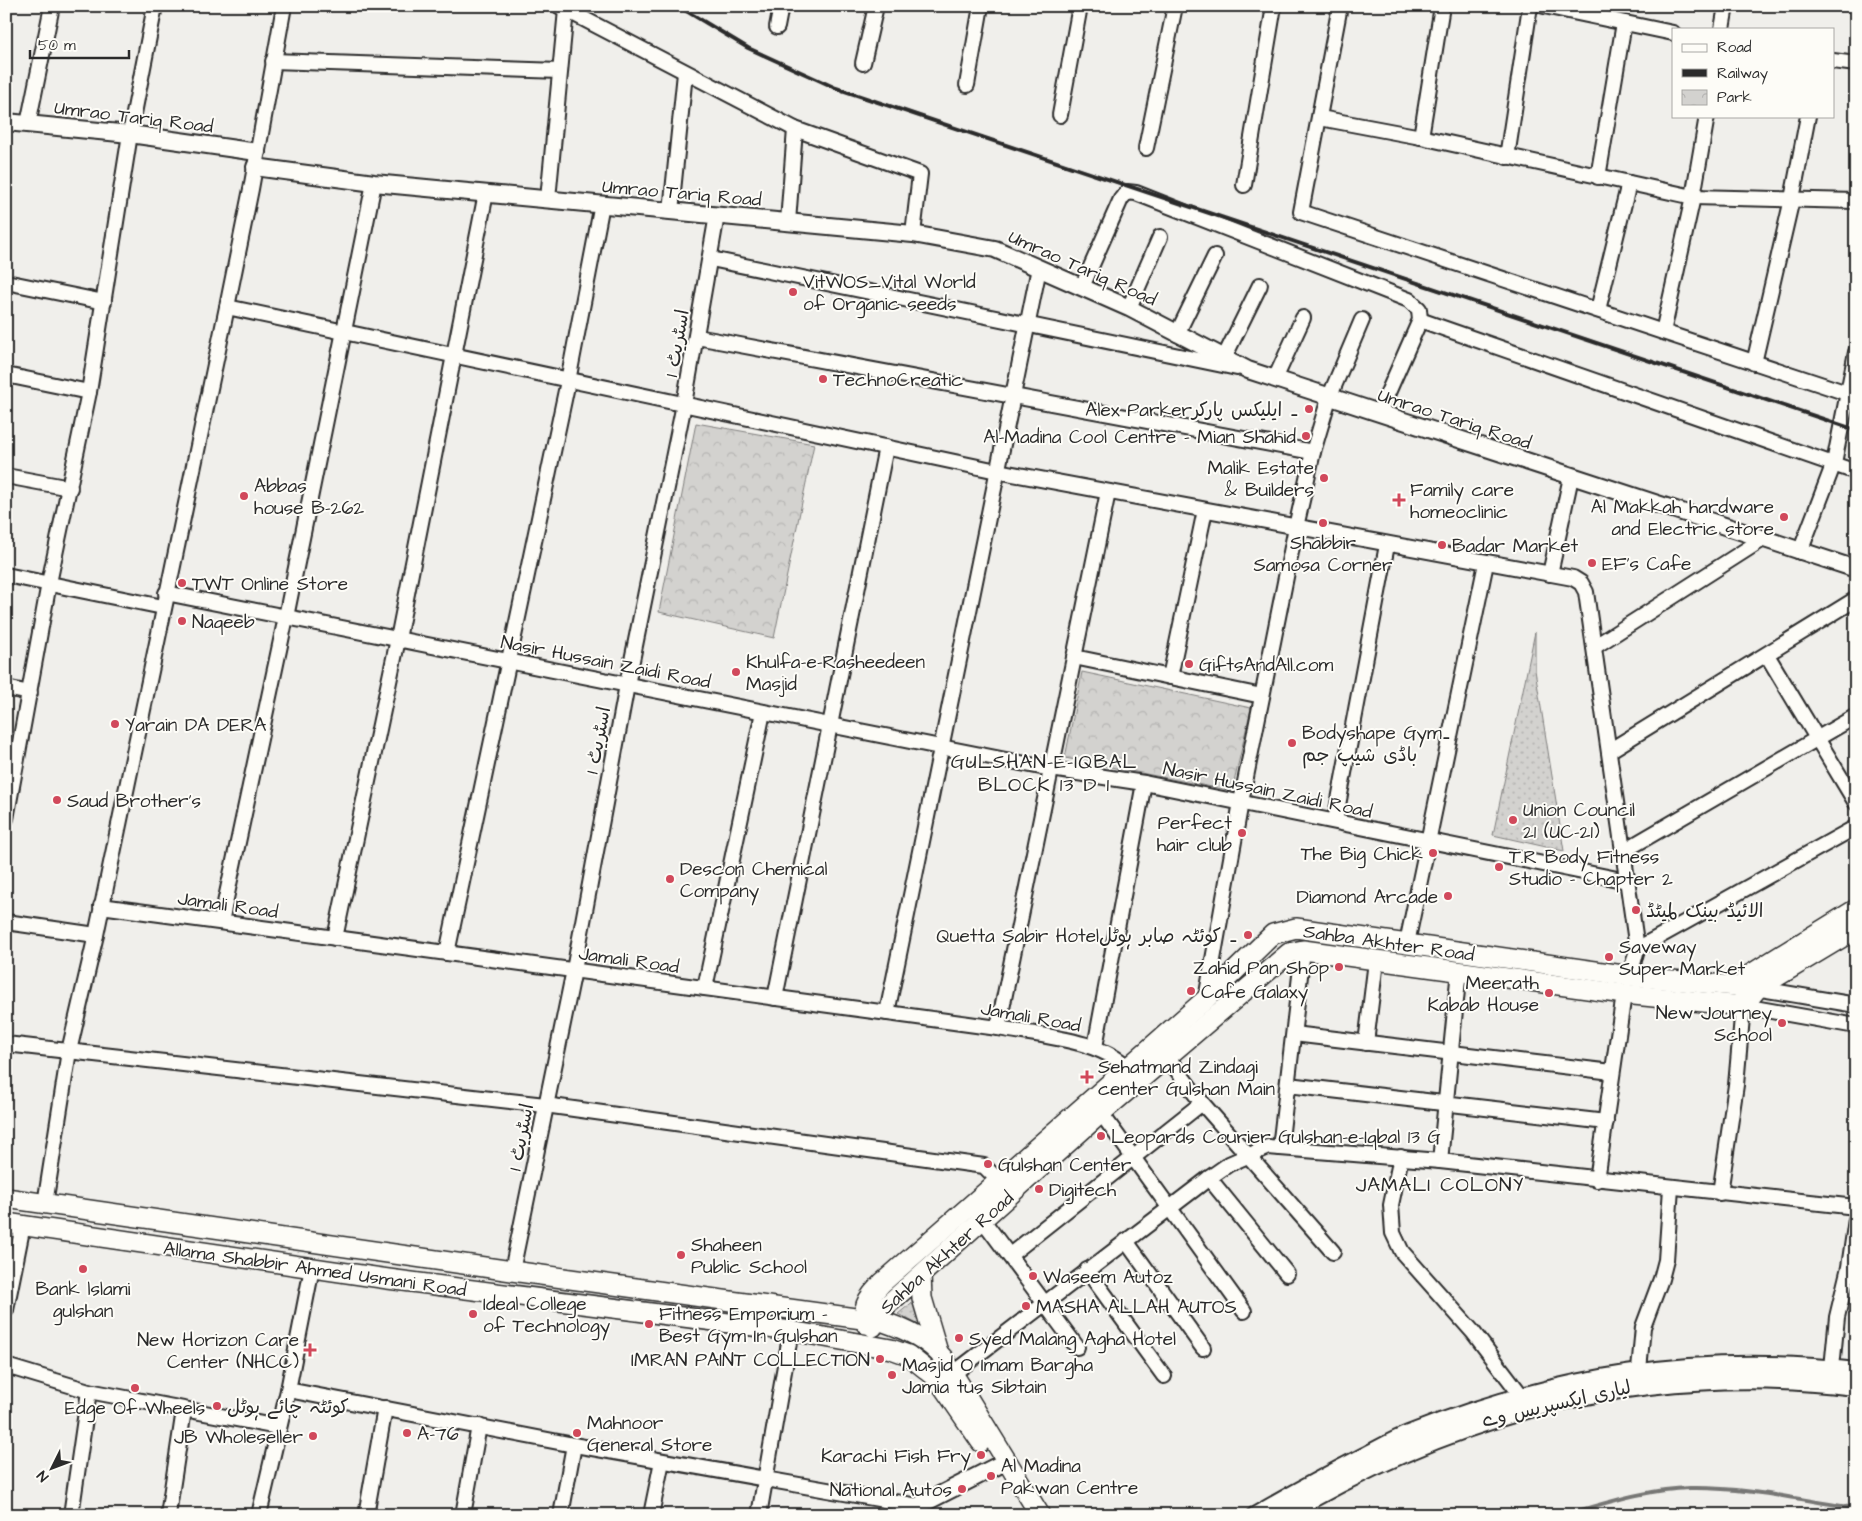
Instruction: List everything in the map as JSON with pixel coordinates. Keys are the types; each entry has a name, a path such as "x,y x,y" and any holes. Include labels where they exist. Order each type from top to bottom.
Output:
{"highway":[{"name":"لیاری ایکسپریس وے","path":"1276,1515 1369,1464 1441,1434 1479,1420 1596,1389 1675,1379 1753,1375 1792,1376 1856,1383"}],"main road":[{"path":"1743,1006 1751,987 1805,949 1856,909"},
{"name":"Sahba Akhter Road","path":"891,1349 869,1320 865,1304 882,1283 1101,1113 1167,1057 1272,934 1296,928 1630,976 1751,987"},
{"path":"1805,949 1856,929"},
{"name":"Sahba Akhter Road","path":"838,1340 869,1320 982,1219 1005,1187 1128,1066 1289,952 1303,950 1624,994 1743,1006"},
{"name":"Allama Shabbir Ahmed Usmani Road","path":"6,1198 869,1320 898,1327 927,1343 938,1352"},
{"name":"Allama Shabbir Ahmed Usmani Road","path":"14,1224 312,1268 791,1332 891,1349"},
{"path":"921,1275 922,1298 938,1352 954,1373 1040,1515"},
{"path":"891,1349 908,1355 937,1378 1028,1515"}],"street":[{"path":"28,124 52,6"},
{"path":"7,810 49,583 90,392 130,134 155,6"},
{"path":"46,1204 69,1051 96,935 227,307 284,6"},
{"path":"777,27 781,6"},
{"path":"864,63 876,6"},
{"path":"968,85 981,6"},
{"path":"1060,115 1080,6"},
{"path":"1146,148 1175,6"},
{"path":"1244,184 1274,6"},
{"path":"1340,6 1301,212 1847,393"},
{"path":"1421,137 1442,6"},
{"path":"1507,158 1530,6"},
{"path":"1544,6 1672,33"},
{"path":"1722,28 1726,6"},
{"path":"548,199 560,71 563,8 795,129 920,174 913,234"},
{"path":"1598,176 1624,23"},
{"path":"273,61 560,71"},
{"path":"1834,61 1856,64"},
{"path":"671,211 685,73"},
{"path":"1320,118 1421,137 1507,158 1693,197 1856,201"},
{"path":"1663,332 1693,197 1707,118"},
{"path":"1754,362 1792,199 1808,118"},
{"name":"Umrao Tariq Road","path":"6,122 130,134 374,183 913,234 995,250 1129,308 1248,370 1856,570"},
{"path":"788,222 795,129"},
{"path":"221,922 286,617 374,183"},
{"path":"1598,310 1629,183"},
{"path":"1082,287 1121,199 1127,192 1136,193 1409,300 1419,309 1420,320 1379,413"},
{"path":"335,938 398,639 486,193"},
{"path":"447,953 568,381 602,204"},
{"name":"اسٹریٹ 1","path":"512,1271 574,970 627,685 684,404 711,259 717,215"},
{"path":"1129,308 1160,238"},
{"path":"1177,334 1215,256"},
{"path":"711,259 1027,326 1248,370"},
{"path":"887,1013 1038,268"},
{"path":"6,282 104,302"},
{"path":"1224,358 1260,285"},
{"path":"227,307 997,471 1550,574 1582,582 1586,592 1637,949 1630,976"},
{"path":"1275,380 1303,318"},
{"path":"1212,1005 1241,802 1296,527 1313,452 1329,398 1362,320"},
{"path":"1420,320 1856,472"},
{"path":"697,336 1313,452"},
{"path":"1800,552 1834,463 1856,352"},
{"path":"6,375 90,392"},
{"path":"775,998 828,725 886,447"},
{"path":"6,476 70,488"},
{"path":"1550,574 1571,477"},
{"path":"998,1028 1108,492"},
{"path":"1170,677 1205,510"},
{"path":"1594,647 1763,540"},
{"path":"1335,821 1387,544"},
{"path":"1407,943 1486,563"},
{"path":"6,575 164,607"},
{"name":"Nasir Hussain Zaidi Road","path":"166,593 1050,770 1144,782 1627,881"},
{"path":"1608,751 1856,599"},
{"path":"1767,655 1816,740 1856,803"},
{"path":"1074,657 1262,696"},
{"path":"6,688 30,693"},
{"path":"705,988 763,712"},
{"path":"1622,852 1856,716"},
{"path":"1095,1046 1144,782"},
{"path":"1637,949 1856,827"},
{"name":"Jamali Road","path":"101,906 998,1028 1095,1046 1128,1066 1140,1081"},
{"path":"6,922 96,935"},
{"path":"1280,1148 1303,950"},
{"path":"1366,1043 1376,961"},
{"path":"1440,1161 1459,970"},
{"name":"Sahba Akhter Road","path":"1751,987 1856,1005"},
{"path":"1597,1180 1624,994"},
{"path":"1720,1193 1736,1085 1743,1006"},
{"name":"Sahba Akhter Road","path":"1743,1006 1856,1026"},
{"path":"1294,1034 1612,1072"},
{"path":"6,1044 545,1105 984,1166 1005,1187"},
{"path":"1167,1057 1202,1103 1333,1252"},
{"path":"1288,1085 1606,1122"},
{"path":"1010,1255 1202,1103"},
{"path":"1101,1113 1244,1311"},
{"path":"954,1373 1209,1178 1229,1164 1268,1147 1440,1161 1597,1180 1856,1207"},
{"path":"1401,1158 1391,1206 1393,1233 1402,1252 1473,1332 1521,1395"},
{"path":"1209,1178 1287,1274"},
{"path":"1639,1370 1643,1327 1662,1279 1666,1260 1672,1188"},
{"path":"982,1219 1077,1347"},
{"path":"1832,1368 1836,1317 1849,1267 1856,1219"},
{"path":"6,1310 14,1224"},
{"path":"1126,1241 1203,1348"},
{"path":"259,1515 288,1390 312,1268"},
{"path":"1087,1270 1164,1376"},
{"path":"759,1515 791,1332"},
{"path":"1254,1515 1311,1482 1406,1434 1521,1395 1573,1381 1639,1370 1752,1362 1856,1370"},
{"path":"6,1366 89,1391 278,1427"},
{"path":"288,1390 662,1461 764,1478 913,1510 997,1466"},
{"path":"71,1515 89,1391"},
{"path":"366,1515 385,1408"},
{"path":"168,1515 184,1410"},
{"path":"462,1515 478,1426"},
{"path":"561,1515 574,1444"},
{"path":"651,1515 662,1461"}],"green space":[{"path":"696,423 814,444 774,638 659,612"},
{"path":"1535,632 1535,670 1564,851 1493,835"},
{"path":"1082,672 1251,708 1232,791 1065,758"},
{"path":"915,1300 923,1327 898,1314"}],"waterway":[{"path":"1563,1515 1641,1494 1690,1488 1752,1492 1856,1508"}],"railway":[{"path":"678,6 748,48 836,88 1856,430"}],"place":[{"name":"VitWOS_Vital World of Organic seeds","path":"793,292"},
{"name":"TechnoCreatic","path":"823,379"},
{"name":"Alex Parker۔ ایلیکس پارکر","path":"1309,409"},
{"name":"Al-Madina Cool Centre - Mian Shahid","path":"1306,436"},
{"name":"Malik Estate & Builders","path":"1324,478"},
{"name":"Abbas house B-262","path":"244,496"},
{"name":"Family care homeoclinic","path":"1399,500"},
{"name":"Al Makkah hardware and Electric store","path":"1784,517"},
{"name":"Shabbir Samosa Corner","path":"1323,523"},
{"name":"Badar Market","path":"1442,545"},
{"name":"EF's Cafe","path":"1592,563"},
{"name":"TWT Online Store","path":"182,583"},
{"name":"Naqeeb","path":"182,621"},
{"name":"GiftsAndAll.com","path":"1189,664"},
{"name":"Khulfa-e-Rasheedeen Masjid","path":"736,672"},
{"name":"Yarain DA DERA","path":"115,724"},
{"name":"Bodyshape Gym۔ باڈی شیپ جم","path":"1292,743"},
{"name":"Saud Brother's","path":"57,800"},
{"name":"Union Council 21 (UC-21)","path":"1513,820"},
{"name":"Perfect hair club","path":"1242,833"},
{"name":"The Big Chick","path":"1433,853"},
{"name":"T.R Body Fitness Studio - Chapter 2","path":"1499,867"},
{"name":"Descon Chemical Company","path":"670,879"},
{"name":"Diamond Arcade","path":"1448,896"},
{"name":"الائیڈ بینک لمیٹڈ","path":"1636,910"},
{"name":"Quetta Sabir Hotel۔ کوئٹہ صابر ہوٹل","path":"1248,935"},
{"name":"Saveway Super Market","path":"1609,957"},
{"name":"Zahid Pan Shop","path":"1339,967"},
{"name":"Cafe Galaxy","path":"1191,991"},
{"name":"Meerath Kabab House","path":"1549,993"},
{"name":"New Journey School","path":"1782,1023"},
{"name":"Sehatmand Zindagi center Gulshan Main","path":"1087,1077"},
{"name":"Leopards Courier Gulshan-e-Iqbal 13 G","path":"1101,1136"},
{"name":"Gulshan Center","path":"988,1164"},
{"name":"Digitech","path":"1039,1189"},
{"name":"Shaheen Public School","path":"681,1255"},
{"name":"Bank lslami gulshan","path":"83,1269"},
{"name":"Waseem Autoz","path":"1033,1276"},
{"name":"MASHA ALLAH AUTOS","path":"1026,1306"},
{"name":"Ideal College of Technology","path":"473,1314"},
{"name":"Fitness Emporium - Best Gym In Gulshan","path":"649,1324"},
{"name":"Syed Malang Agha Hotel","path":"959,1338"},
{"name":"New Horizon Care Center (NHCC)","path":"310,1350"},
{"name":"IMRAN PAINT COLLECTION","path":"880,1359"},
{"name":"Masjid O Imam Bargha Jamia tus Sibtain","path":"892,1375"},
{"name":"Edge Of Wheels","path":"135,1388"},
{"name":"کوئٹہ چائے ہوٹل","path":"217,1406"},
{"name":"A-76","path":"407,1433"},
{"name":"Mahnoor General Store","path":"577,1433"},
{"name":"JB Wholeseller","path":"313,1436"},
{"name":"Karachi Fish Fry","path":"981,1455"},
{"name":"Al Madina Pakwan Centre","path":"991,1476"},
{"name":"National Autos","path":"962,1489"}],"district":[{"name":"GULSHAN-E-IQBAL BLOCK 13 D 1","path":"1044,772"},
{"name":"JAMALI COLONY","path":"1440,1184"}]}
